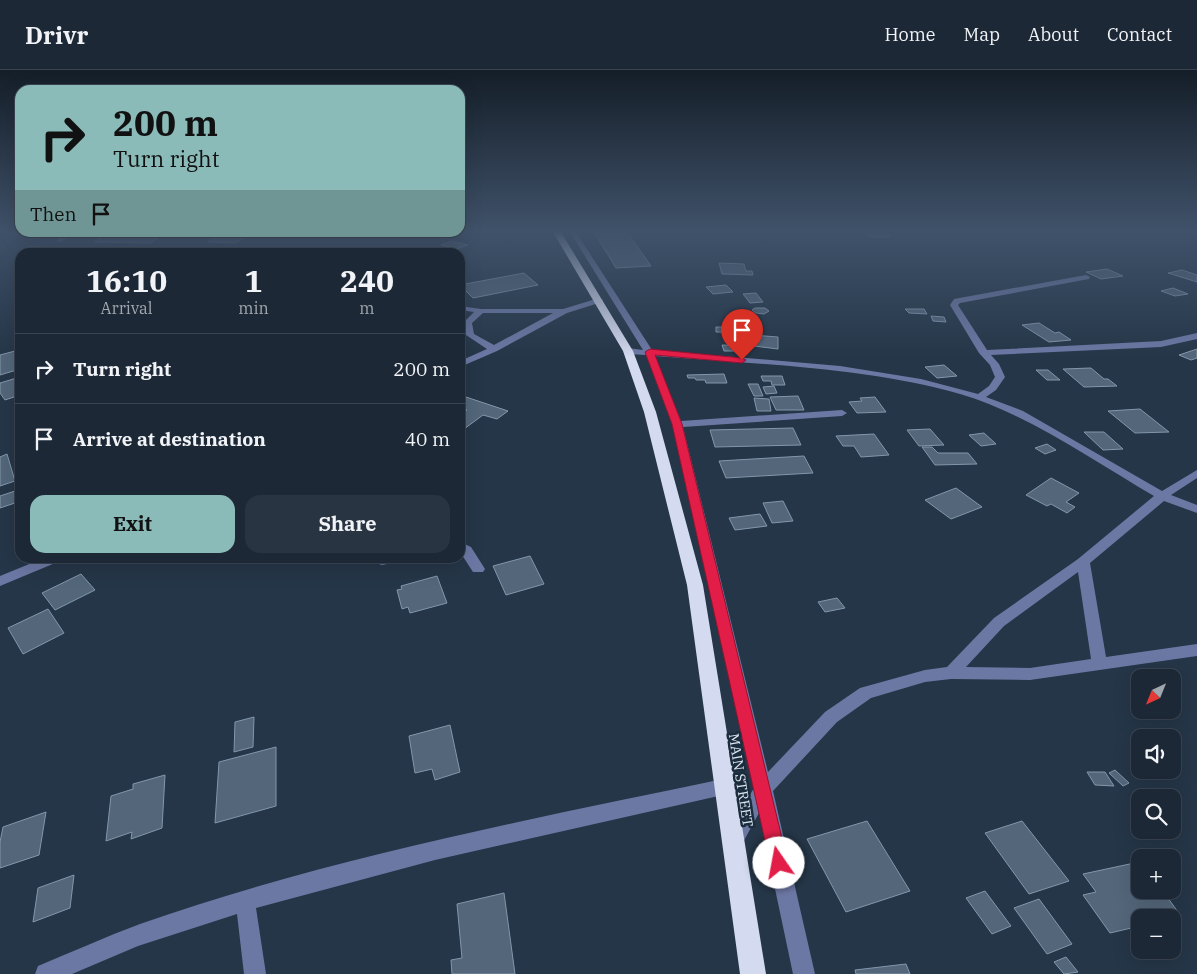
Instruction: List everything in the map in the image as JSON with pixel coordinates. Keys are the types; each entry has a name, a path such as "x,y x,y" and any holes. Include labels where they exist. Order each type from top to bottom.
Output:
{"highway":[{"name":"MAIN STREET","path":"583,274 628,351 650,412 695,585 723,787 734,840 753,974"}],"street":[{"path":"600,274 650,352 677,424 763,788 804,974"},
{"path":"980,397 993,388 1000,377 994,364 984,354 954,305 957,301 1086,277"},
{"path":"465,362 494,349 564,310 599,300"},
{"path":"465,309 481,311 564,310"},
{"path":"481,311 468,322 470,335 494,349"},
{"path":"984,354 1141,346 1197,336"},
{"path":"628,351 840,369 921,382 980,397 1019,413 1162,496 1197,509"},
{"path":"677,424 842,413"},
{"path":"951,673 999,622 1083,562 1162,496 1197,473"},
{"path":"465,549 478,568"},
{"path":"1083,562 1099,663"},
{"path":"0,581 44,563"},
{"path":"734,840 763,788 830,718 866,693 924,676 951,673 1030,674 1197,650"},
{"path":"46,974 149,932 245,901 473,841 723,787"},
{"path":"245,901 255,974"}],"building":[{"path":"525,274 538,285 473,298 465,290 465,284"},
{"path":"1091,274 1119,274 1123,276 1101,279"},
{"path":"1172,274 1195,274 1197,275 1197,282"},
{"path":"726,285 733,292 713,294 706,287"},
{"path":"1173,288 1188,294 1175,296 1161,291"},
{"path":"756,293 763,302 750,303 743,294"},
{"path":"755,308 765,308 769,311 764,314 756,313 752,310"},
{"path":"905,309 924,309 927,314 909,313"},
{"path":"931,316 944,317 946,322 933,321"},
{"path":"741,323 754,324 760,333 716,332 716,327 742,327"},
{"path":"1039,323 1071,340 1049,342 1022,325"},
{"path":"752,335 778,337 778,349 751,345"},
{"path":"722,345 748,346 749,351 724,351"},
{"path":"1197,349 1197,358 1191,360 1179,355"},
{"path":"15,351 15,370 0,375 0,355"},
{"path":"944,365 957,376 937,378 925,367"},
{"path":"1091,368 1104,379 1108,379 1117,386 1084,387 1063,369"},
{"path":"1036,370 1048,370 1060,380 1047,380"},
{"path":"724,374 727,383 706,383 705,380 688,378 687,375"},
{"path":"761,376 782,376 785,385 772,385 771,381 763,381"},
{"path":"15,378 15,397 5,400 0,393 0,383"},
{"path":"748,384 758,384 763,396 754,396"},
{"path":"774,386 777,393 766,394 763,387"},
{"path":"798,396 804,410 776,410 770,397"},
{"path":"465,397 508,411 497,419 483,415 465,428 465,411 467,410 465,409"},
{"path":"875,397 886,412 857,413 849,402 862,401 860,398"},
{"path":"754,398 769,399 771,411 757,411"},
{"path":"1140,409 1169,432 1135,433 1108,411"},
{"path":"793,428 801,445 715,447 710,430"},
{"path":"930,429 944,445 919,446 907,430"},
{"path":"1084,432 1104,432 1123,449 1103,450"},
{"path":"984,433 996,444 981,446 969,435"},
{"path":"874,434 889,455 861,457 854,446 843,446 836,436"},
{"path":"1047,444 1056,450 1045,454 1035,448"},
{"path":"922,447 932,447 938,453 968,453 977,464 935,465"},
{"path":"7,454 15,481 0,486 0,457"},
{"path":"804,456 813,473 726,478 719,461"},
{"path":"1051,478 1079,493 1066,502 1075,507 1067,513 1051,504 1047,506 1026,495"},
{"path":"956,488 982,507 951,519 925,500"},
{"path":"15,491 15,503 0,508 0,496"},
{"path":"783,501 793,521 772,523 763,503"},
{"path":"760,514 767,526 735,530 729,518"},
{"path":"530,556 544,584 506,595 493,566"},
{"path":"81,574 95,590 55,610 42,593"},
{"path":"437,576 447,603 410,613 408,607 402,609 397,590 402,589 401,586"},
{"path":"837,598 845,608 825,612 818,602"},
{"path":"48,609 64,633 23,654 8,628"},
{"path":"254,717 253,747 234,752 235,722"},
{"path":"450,725 460,772 435,780 432,769 415,773 409,736"},
{"path":"276,747 276,806 215,823 219,762"},
{"path":"1115,770 1129,783 1123,786 1109,773"},
{"path":"1087,772 1105,772 1114,786 1095,785"},
{"path":"165,775 162,828 131,839 132,832 106,841 111,796 133,789 133,784"},
{"path":"46,812 39,855 0,868 0,842 3,827"},
{"path":"867,821 910,891 846,912 807,839"},
{"path":"1022,821 1069,881 1029,894 985,833"},
{"path":"1131,864 1131,899 1169,899 1176,909 1131,909 1131,928 1110,933 1083,895 1096,892 1083,874"},
{"path":"74,875 70,908 33,922 38,888"},
{"path":"985,891 1011,926 992,934 966,898"},
{"path":"504,893 515,974 452,974 451,960 462,958 457,904"},
{"path":"1039,899 1072,944 1047,954 1014,908"},
{"path":"1066,957 1078,972 1064,974 1054,962"},
{"path":"906,964 910,974 856,974 855,970"}],"route":[{"path":"742,360 650,352 677,424 779,863"}]}
